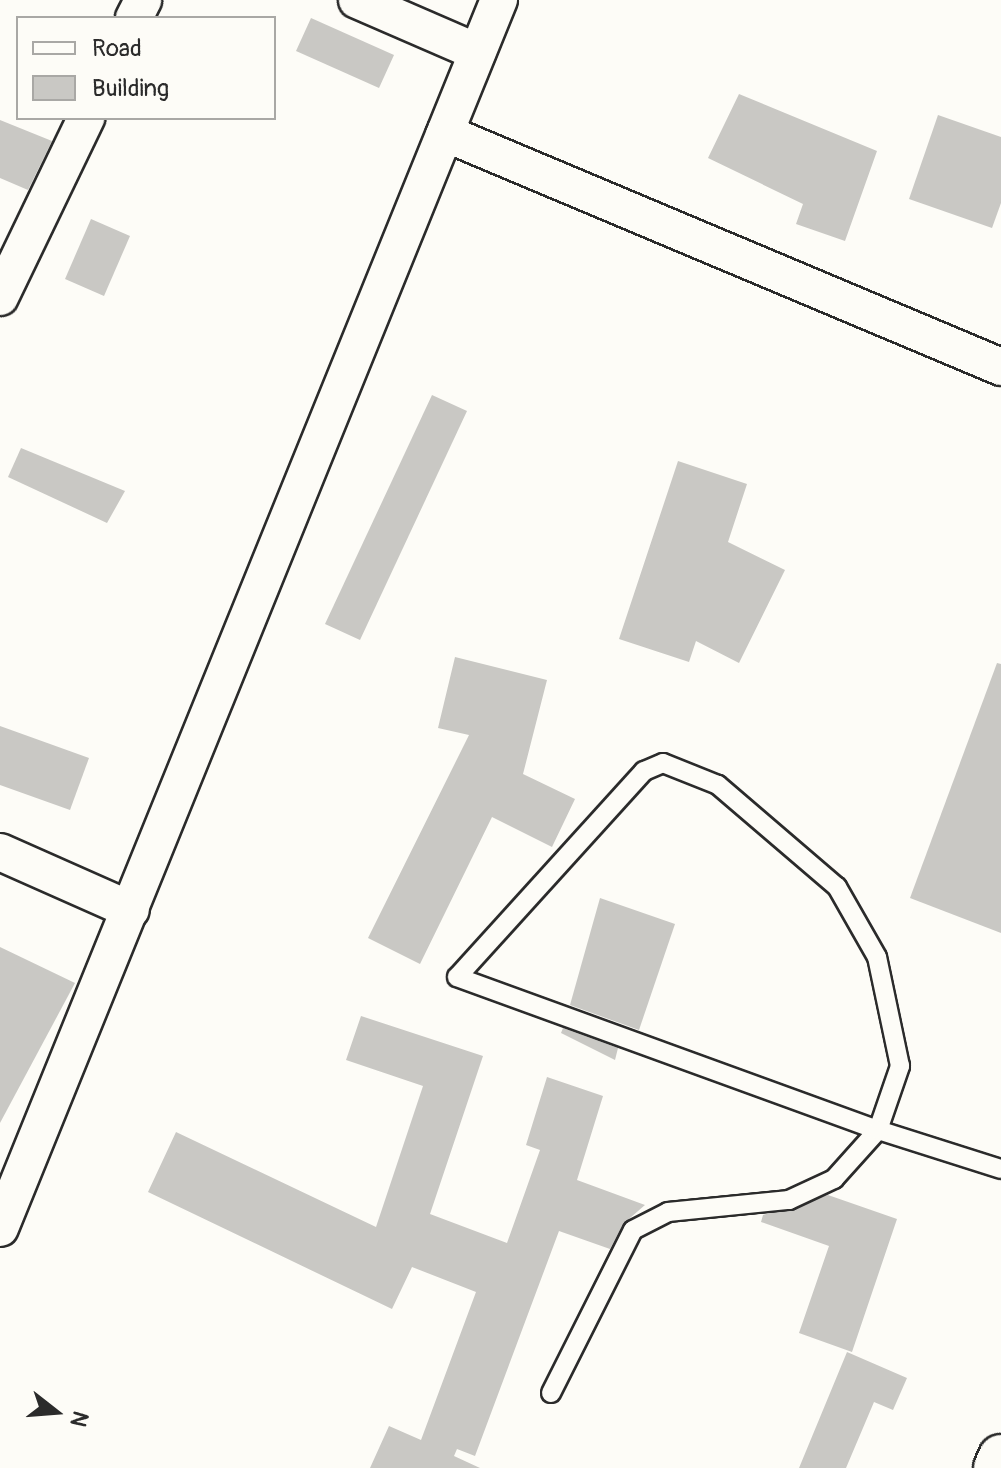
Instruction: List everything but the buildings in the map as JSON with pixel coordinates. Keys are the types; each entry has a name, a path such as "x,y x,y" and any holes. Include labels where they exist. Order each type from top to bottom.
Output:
{"street":[{"path":"357,0 477,52"},
{"path":"0,1228 499,0"},
{"path":"0,297 85,120"},
{"path":"445,133 1001,367"},
{"path":"0,852 131,910"},
{"path":"996,1468 1001,1457"}],"lane":[{"path":"551,1393 623,1245 647,1217 789,1200 834,1179 878,1130 900,1066 877,957 837,887 742,801 682,768 663,763 621,793 457,977 878,1130 1001,1169"}]}
